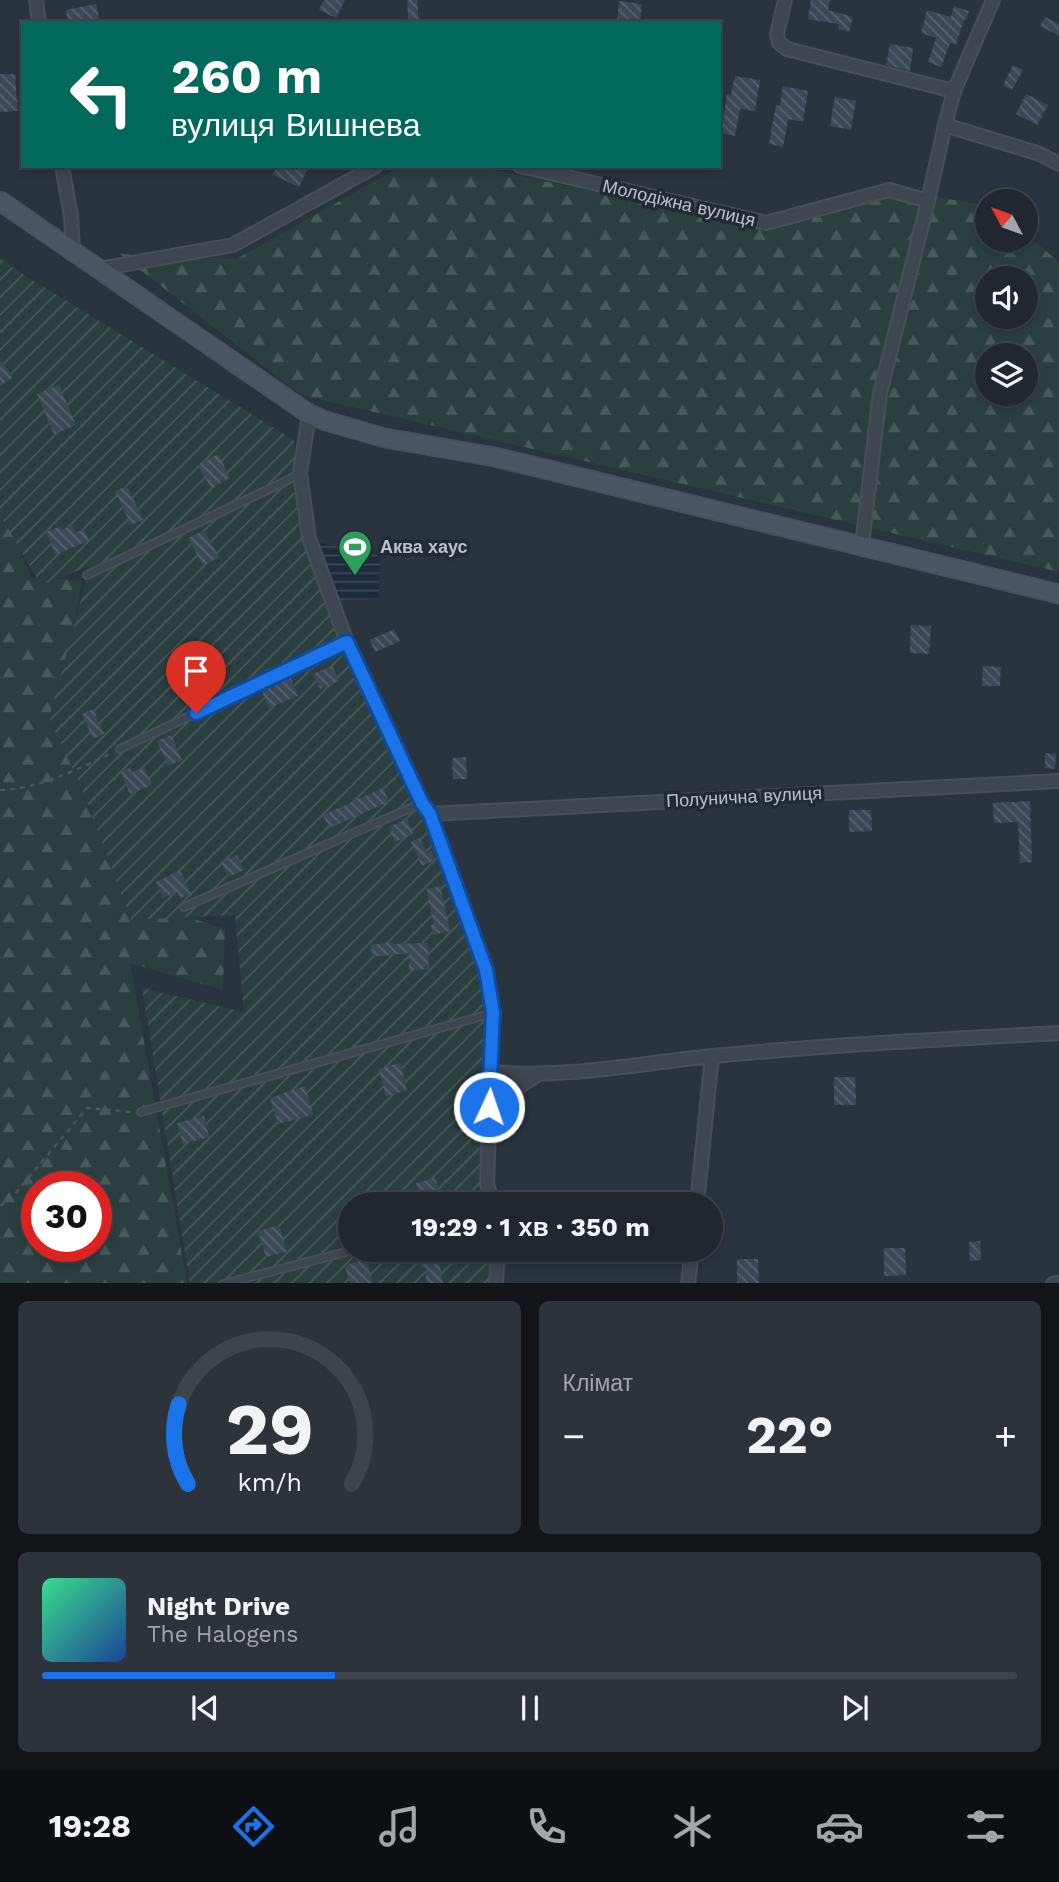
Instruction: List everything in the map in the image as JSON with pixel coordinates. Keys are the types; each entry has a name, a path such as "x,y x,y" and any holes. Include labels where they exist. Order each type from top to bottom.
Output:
{"main road":[{"path":"0,201 309,414 326,421 385,438 495,457 1059,594"}],"street":[{"path":"36,0 39,21"},
{"path":"785,0 777,34 779,43 787,49 954,91"},
{"path":"862,545 880,393 954,91 993,0"},
{"path":"945,125 1040,154 1059,164"},
{"path":"62,168 71,216 73,250"},
{"path":"99,269 233,245 372,168"},
{"name":"Молодіжна вулиця","path":"529,168 766,223 889,190 928,201"},
{"path":"309,414 300,473 309,538 347,642 426,809 486,970 493,1013 487,1184 489,1192"},
{"name":"Полунична вулиця","path":"426,809 1059,781"},
{"path":"491,1072 537,1074 870,1042 1059,1033"},
{"path":"697,1192 712,1056"},
{"path":"489,1107 537,1074"},
{"path":"495,1283 497,1262"},
{"path":"688,1283 691,1262"},
{"path":"1054,1283 1059,1283"}],"lane":[{"path":"88,575 300,473"},
{"path":"120,749 347,642"},
{"path":"184,907 426,809"},
{"path":"141,1112 493,1013"},
{"path":"223,1283 338,1254"}],"path":[{"path":"0,790 18,790 82,767 120,749"},
{"path":"0,1206 15,1194 87,1108 141,1112"}],"green space":[{"path":"398,168 483,168 770,230 904,191 975,204 975,252 1038,252 1038,244 1059,262 1059,572 301,395 120,254 236,259"},
{"path":"0,258 294,440 299,525 466,921 487,994 485,1133 487,1192 338,1192 338,1262 490,1262 491,1283 190,1283 142,988 244,1012 235,915 131,920 82,789 49,718 90,566 41,585 0,515"},
{"path":"0,499 31,578 82,580 58,726 123,896 225,929 223,990 130,963 187,1283 0,1283"}],"water":[{"name":"Аква хаус","path":"318,542 380,556 379,599 337,600"}],"building":[{"path":"324,0 345,0 336,18 319,10"},
{"path":"407,0 417,0 419,20 408,21"},
{"path":"811,0 830,0 828,10 853,17 849,32 838,29 839,24 808,19"},
{"path":"619,1 642,4 640,21 617,21"},
{"path":"96,4 100,21 68,21 66,10"},
{"path":"954,6 969,11 956,45 950,43 941,67 928,62 936,38 921,33 927,10 951,17"},
{"path":"1045,17 1059,24 1059,36 1040,26"},
{"path":"890,44 913,48 910,71 886,65"},
{"path":"1013,65 1023,70 1012,90 1003,85"},
{"path":"0,74 15,74 18,111 0,112"},
{"path":"735,76 760,80 755,111 740,109 735,136 721,133 727,94 731,95"},
{"path":"783,86 808,91 803,122 788,119 783,147 769,144 776,105 780,106"},
{"path":"1026,94 1048,105 1037,125 1016,114"},
{"path":"835,97 856,101 851,130 830,126"},
{"path":"276,168 307,170 299,187 273,175"},
{"path":"0,360 13,377 0,386"},
{"path":"59,385 76,425 54,434 37,394"},
{"path":"218,454 230,478 211,488 198,465"},
{"path":"127,486 143,520 131,525 115,491"},
{"path":"72,525 75,533 84,529 89,540 56,555 46,532 61,526 62,530"},
{"path":"204,530 219,557 203,566 188,538"},
{"path":"911,625 931,626 929,654 910,653"},
{"path":"394,629 400,641 375,652 370,640"},
{"path":"212,666 220,685 205,692 196,673"},
{"path":"332,666 339,681 320,689 313,674"},
{"path":"983,666 1001,667 1000,686 982,686"},
{"path":"290,676 298,696 269,708 261,689"},
{"path":"93,709 104,734 93,739 82,714"},
{"path":"171,735 182,760 168,766 157,741"},
{"path":"1045,753 1056,754 1055,769 1045,768"},
{"path":"466,757 467,779 453,779 452,758"},
{"path":"144,767 152,785 130,794 121,772 130,768 132,772"},
{"path":"383,788 389,802 329,828 323,815"},
{"path":"1030,801 1032,862 1020,863 1018,822 994,823 993,803"},
{"path":"849,810 871,810 872,831 849,832"},
{"path":"407,819 413,834 395,842 389,827"},
{"path":"420,838 427,853 431,851 435,860 422,866 411,842"},
{"path":"237,855 244,870 228,877 221,862"},
{"path":"180,870 191,894 180,898 177,891 163,898 156,882"},
{"path":"440,886 450,931 433,935 431,925 434,924 426,889"},
{"path":"392,942 428,943 429,969 409,970 409,953 372,957 371,945"},
{"path":"400,1063 407,1090 386,1096 379,1069"},
{"path":"834,1077 855,1077 856,1105 834,1105"},
{"path":"305,1086 313,1115 278,1124 270,1098"},
{"path":"204,1116 209,1137 183,1144 177,1123"},
{"path":"435,1178 439,1192 419,1192 416,1183"},
{"path":"279,1225 287,1252 266,1257 258,1231"},
{"path":"980,1241 981,1260 970,1261 969,1242"},
{"path":"884,1248 905,1248 906,1275 884,1276"},
{"path":"737,1259 758,1259 759,1283 737,1283"},
{"path":"367,1262 373,1283 350,1283 345,1265"},
{"path":"420,1262 439,1262 443,1283 426,1283 426,1268 421,1268"}],"place":[{"name":"Аква хаус","path":"355,577"}],"route":[{"path":"196,713 347,642 422,803 430,814 486,970 493,1013 489,1107"}]}
